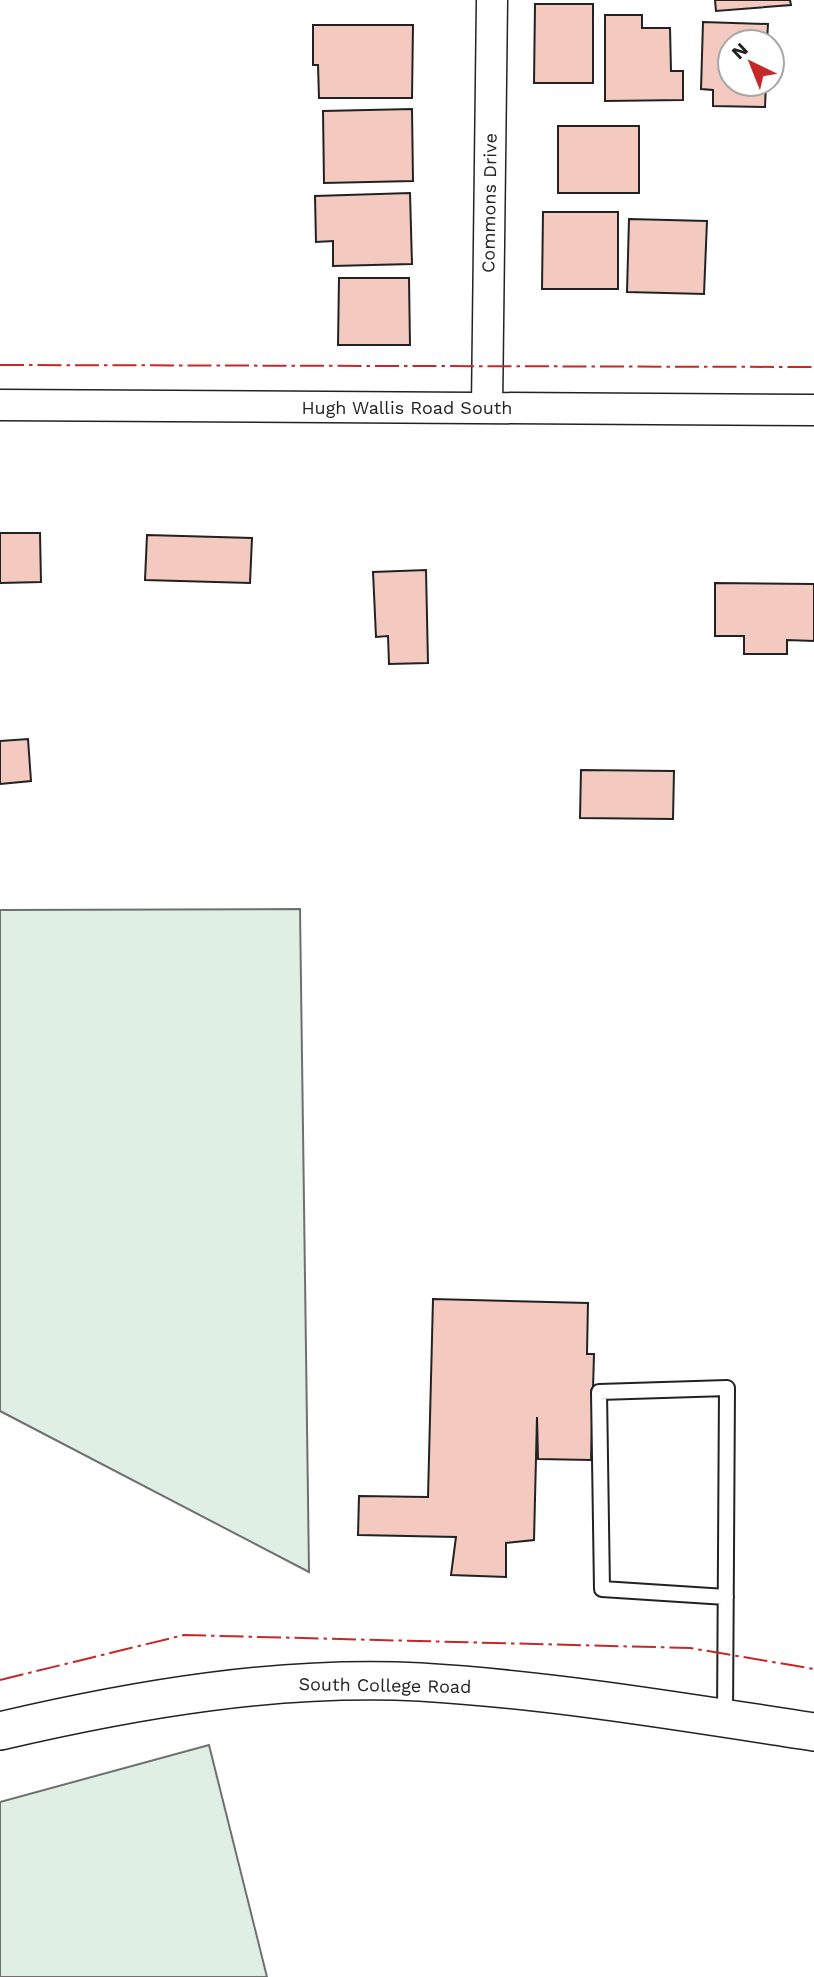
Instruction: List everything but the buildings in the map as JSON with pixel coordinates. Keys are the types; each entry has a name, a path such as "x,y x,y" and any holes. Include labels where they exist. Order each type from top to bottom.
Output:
{"street":[{"name":"Commons Drive","path":"487,407 492,0"},
{"name":"Hugh Wallis Road South","path":"0,405 814,410"},
{"name":"South College Road","path":"0,1731 167,1696 293,1684 417,1682 537,1691 814,1732"}],"lane":[{"path":"725,1718 726,1597 727,1388 599,1392 602,1589 726,1597"}],"green space":[{"path":"300,909 309,1572 0,1411 0,910"},
{"path":"209,1745 267,1977 0,1977 0,1802"}],"power":[{"path":"0,365 814,367"},
{"path":"0,1680 184,1635 690,1648 814,1669"}]}
